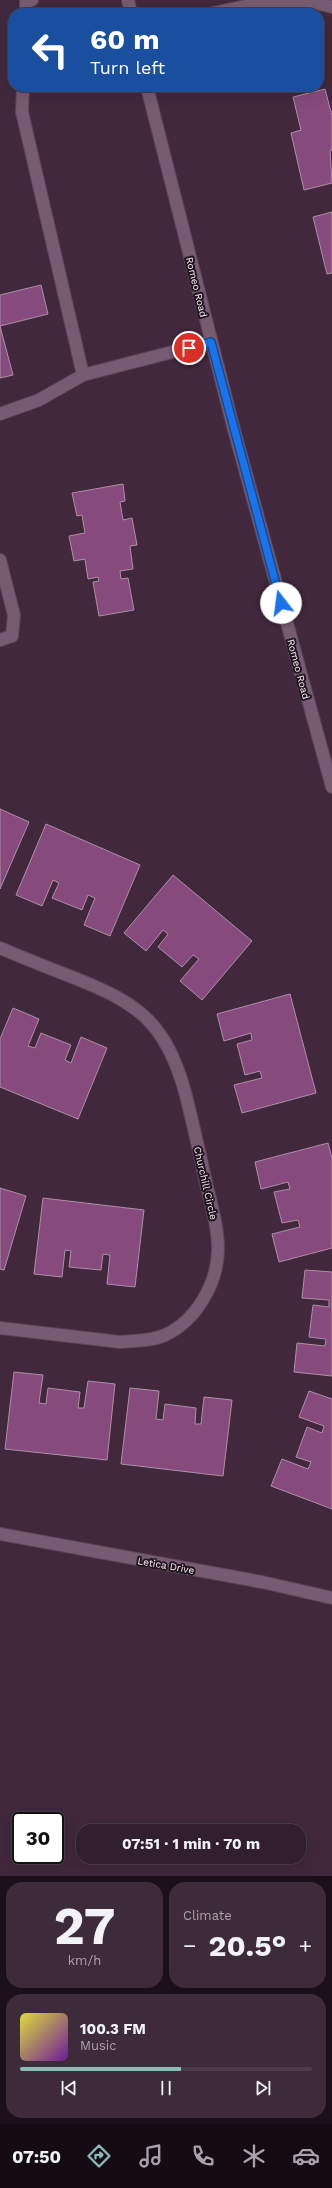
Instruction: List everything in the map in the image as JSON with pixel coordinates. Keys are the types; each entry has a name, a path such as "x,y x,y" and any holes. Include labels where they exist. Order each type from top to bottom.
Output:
{"street":[{"path":"237,8 251,5 307,1 332,7"},
{"path":"23,92 22,112 84,375"},
{"name":"Romeo Road","path":"148,92 211,342 332,787"},
{"path":"0,414 39,400 84,375 211,342"},
{"path":"0,560 14,615 12,636 0,640"},
{"name":"Churchill Circle","path":"0,948 108,991 140,1012 161,1035 179,1071 185,1092 216,1225 218,1250 212,1282 202,1303 186,1322 164,1336 138,1341 120,1342 0,1328"},
{"name":"Letica Drive","path":"0,1534 262,1582 332,1598"}],"building":[{"path":"324,89 332,116 332,150 330,150 332,183 304,190 291,133 301,130 293,97 313,92 324,92"},
{"path":"332,212 332,273 327,274 313,217"},
{"path":"41,285 48,314 0,326 0,295"},
{"path":"0,326 13,375 0,378"},
{"path":"123,484 125,501 120,502 123,520 132,518 137,545 130,546 133,569 120,571 121,579 128,578 134,610 99,616 93,582 99,581 98,577 88,579 85,559 74,561 69,536 85,533 82,515 77,516 72,493"},
{"path":"0,809 29,822 0,889"},
{"path":"46,824 140,865 110,936 84,925 95,898 88,895 82,910 52,898 59,883 53,880 42,906 16,895"},
{"path":"173,875 252,941 202,1000 180,981 199,959 193,955 182,967 158,947 168,934 163,930 146,951 124,933"},
{"path":"290,994 316,1093 242,1113 234,1085 262,1078 260,1071 245,1075 237,1044 252,1040 251,1033 224,1041 217,1014"},
{"path":"13,1008 39,1019 28,1046 35,1048 41,1033 71,1045 65,1060 71,1063 81,1037 107,1048 78,1119 0,1087 0,1039"},
{"path":"328,1143 332,1158 332,1248 279,1262 272,1234 300,1227 298,1220 282,1223 274,1192 290,1189 288,1182 261,1189 255,1162"},
{"path":"0,1188 26,1196 4,1270 0,1269"},
{"path":"43,1198 144,1210 135,1287 107,1284 110,1255 103,1254 101,1270 69,1267 71,1251 65,1250 62,1277 34,1274"},
{"path":"305,1270 332,1272 332,1376 294,1372 297,1343 325,1346 326,1339 309,1337 313,1305 329,1307 329,1300 302,1298"},
{"path":"14,1372 43,1375 39,1403 46,1404 48,1388 80,1392 78,1408 84,1408 88,1381 115,1384 107,1460 5,1449"},
{"path":"130,1388 159,1391 156,1419 163,1420 165,1404 196,1408 195,1424 201,1424 204,1397 232,1400 223,1476 121,1464"},
{"path":"309,1391 332,1399 332,1509 271,1486 282,1459 308,1469 311,1462 296,1457 307,1427 322,1433 324,1426 299,1417"}],"route":[{"path":"189,348 211,342 281,603"}]}
